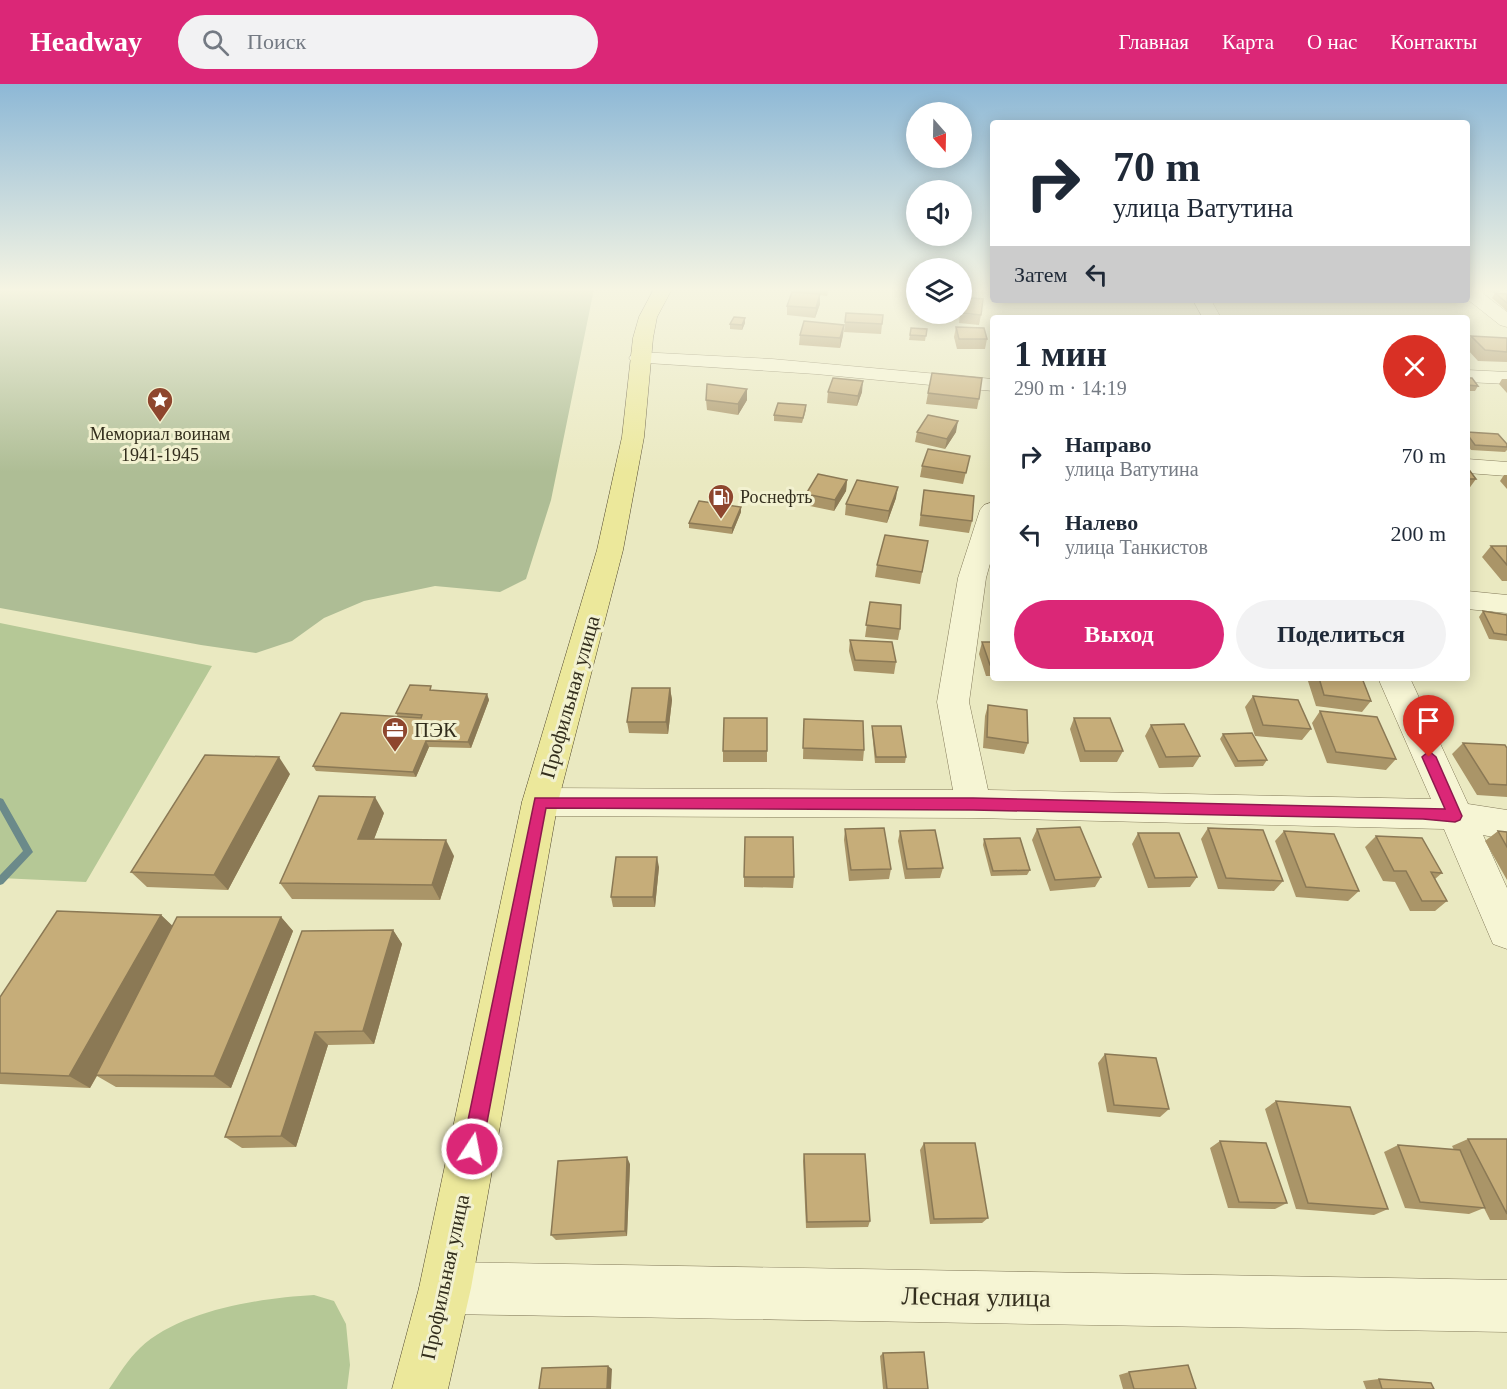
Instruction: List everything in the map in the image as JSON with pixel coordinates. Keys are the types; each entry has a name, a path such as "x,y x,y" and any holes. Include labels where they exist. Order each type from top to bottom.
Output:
{"main road":[{"name":"Профильная улица","path":"420,1389 445,1288 540,802 610,550 633,437 641,350"}],"street":[{"path":"639,358 774,363 990,385"},
{"path":"1470,376 1507,378"},
{"path":"1470,466 1507,469"},
{"path":"973,804 953,702 972,578 990,520"},
{"path":"1470,600 1507,604"},
{"path":"1395,681 1507,931"},
{"path":"540,802 973,804 1411,813 1455,816 1507,825"},
{"name":"Лесная улица","path":"445,1288 1507,1306"}],"green space":[{"path":"0,350 582,350 551,500 526,579 500,592 435,586 364,601 324,618 292,641 256,653 0,608"},
{"path":"0,623 212,666 86,882 0,878"},
{"path":"314,1295 334,1301 346,1324 350,1365 347,1389 109,1389 127,1362 140,1348 177,1324 222,1308 270,1299"}],"building":[{"path":"1485,350 1507,350 1507,352"},
{"path":"932,373 982,378 979,399 928,393"},
{"path":"833,378 863,381 858,396 828,392"},
{"path":"1470,378 1472,378 1478,386 1470,385"},
{"path":"707,384 747,389 738,404 706,400"},
{"path":"778,403 806,405 803,418 774,415"},
{"path":"928,415 958,421 947,439 917,432"},
{"path":"1470,432 1498,434 1507,447 1475,445 1470,438"},
{"path":"928,449 970,456 966,473 922,466"},
{"path":"1470,471 1476,479 1470,479"},
{"path":"818,474 847,480 835,500 806,494"},
{"path":"857,480 898,487 889,511 846,504"},
{"path":"924,490 974,496 972,521 921,515"},
{"path":"699,501 741,507 732,528 689,523"},
{"path":"885,535 928,541 922,572 877,565"},
{"path":"1491,546 1507,546 1507,565"},
{"path":"870,602 901,605 900,629 866,625"},
{"path":"1483,611 1507,615 1507,635 1494,633"},
{"path":"850,640 892,642 896,662 855,660"},
{"path":"982,642 990,642 990,665"},
{"path":"1320,681 1363,681 1371,701 1324,695"},
{"path":"410,685 431,686 430,690 487,694 468,742 426,741 413,772 313,766 341,713 421,718 422,715 396,713"},
{"path":"632,688 670,688 666,722 627,722"},
{"path":"1253,696 1298,700 1311,729 1263,725"},
{"path":"988,705 1027,710 1028,743 987,737"},
{"path":"1320,711 1377,717 1396,759 1336,752"},
{"path":"724,718 767,718 767,751 723,751"},
{"path":"1074,718 1110,718 1123,751 1085,751"},
{"path":"804,719 863,721 864,750 803,748"},
{"path":"1184,724 1200,756 1166,757 1151,725"},
{"path":"872,726 901,726 906,757 876,757"},
{"path":"1252,733 1267,760 1238,761 1223,734"},
{"path":"1463,743 1505,745 1507,748 1507,785 1489,784"},
{"path":"205,755 279,757 214,875 131,872"},
{"path":"319,796 375,797 358,839 446,840 432,885 280,883"},
{"path":"1080,827 1101,877 1055,880 1037,829"},
{"path":"884,828 891,869 851,870 845,829"},
{"path":"1208,828 1263,830 1283,881 1226,878"},
{"path":"935,830 943,868 907,869 900,831"},
{"path":"1284,831 1334,834 1359,891 1306,887"},
{"path":"1498,831 1507,832 1507,847"},
{"path":"1138,833 1179,833 1197,877 1155,878"},
{"path":"1376,836 1422,838 1442,873 1431,872 1447,901 1422,901 1406,871 1394,871"},
{"path":"745,837 793,837 794,877 744,877"},
{"path":"1020,838 1030,870 993,871 984,839"},
{"path":"616,857 657,857 653,897 611,897"},
{"path":"57,911 161,915 69,1076 0,1073 0,997"},
{"path":"177,917 281,917 214,1076 96,1075"},
{"path":"393,930 363,1031 315,1032 281,1136 225,1137 302,931"},
{"path":"1105,1054 1156,1058 1169,1109 1114,1105"},
{"path":"1276,1101 1350,1107 1388,1209 1308,1203"},
{"path":"1468,1139 1507,1139 1507,1214"},
{"path":"1220,1141 1266,1143 1287,1203 1239,1202"},
{"path":"924,1143 975,1143 988,1218 934,1219"},
{"path":"1398,1145 1460,1150 1485,1208 1420,1202"},
{"path":"804,1154 865,1154 870,1221 807,1222"},
{"path":"627,1157 625,1231 551,1235 558,1161"},
{"path":"924,1352 928,1389 887,1389 883,1353"},
{"path":"1188,1365 1196,1389 1134,1389 1129,1372"},
{"path":"608,1366 607,1389 539,1389 542,1368"},
{"path":"1379,1379 1431,1383 1434,1389 1382,1389"}],"waterway":[{"path":"0,802 28,852 0,881"}],"place":[{"name":"Мемориал воинам 1941-1945","path":"160,423"},
{"name":"Роснефть","path":"721,520"},
{"name":"ПЭК","path":"395,753"}],"route":[{"path":"472,1149 540,802 973,804 1423,813 1455,816 1429,757"}]}
